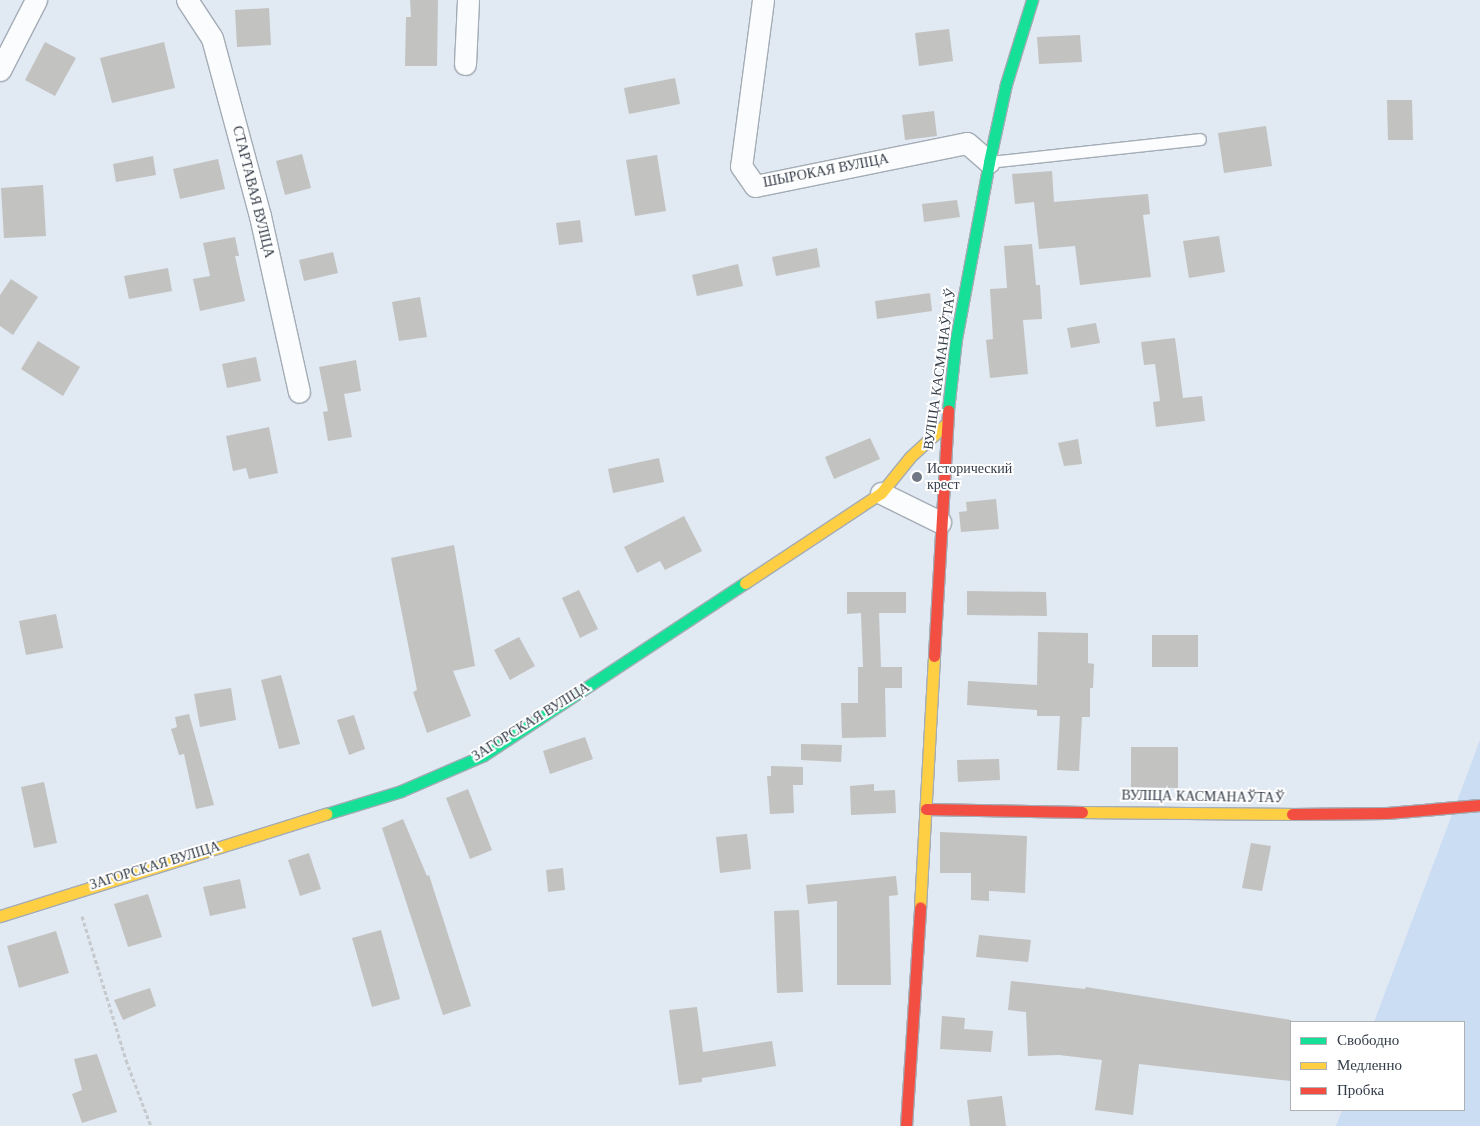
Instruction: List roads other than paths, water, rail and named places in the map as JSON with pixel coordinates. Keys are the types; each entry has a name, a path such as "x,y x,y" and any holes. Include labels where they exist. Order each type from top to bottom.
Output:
{"street":[{"path":"0,70 36,0"},
{"name":"СТАРТАВАЯ ВУЛІЦА","path":"187,0 212,38 260,216 299,392"},
{"path":"465,64 468,0"},
{"name":"ШЫРОКАЯ ВУЛІЦА","path":"763,0 741,166 755,186 967,143 990,162"},
{"name":"ВУЛІЦА КАСМАНАЎТАЎ","path":"906,1126 926,809 946,424 956,339 990,162 1006,84 1032,0"},
{"name":"ЗАГОРСКАЯ ВУЛІЦА","path":"0,916 74,891 401,791 484,755 881,493 910,457 946,424"},
{"path":"881,493 940,522"},
{"name":"ВУЛІЦА КАСМАНАЎТАЎ","path":"926,809 1212,814 1387,813 1480,804"}],"lane":[{"path":"990,162 1200,138"}],"place":[{"name":"Исторический крест","path":"917,477"}]}
